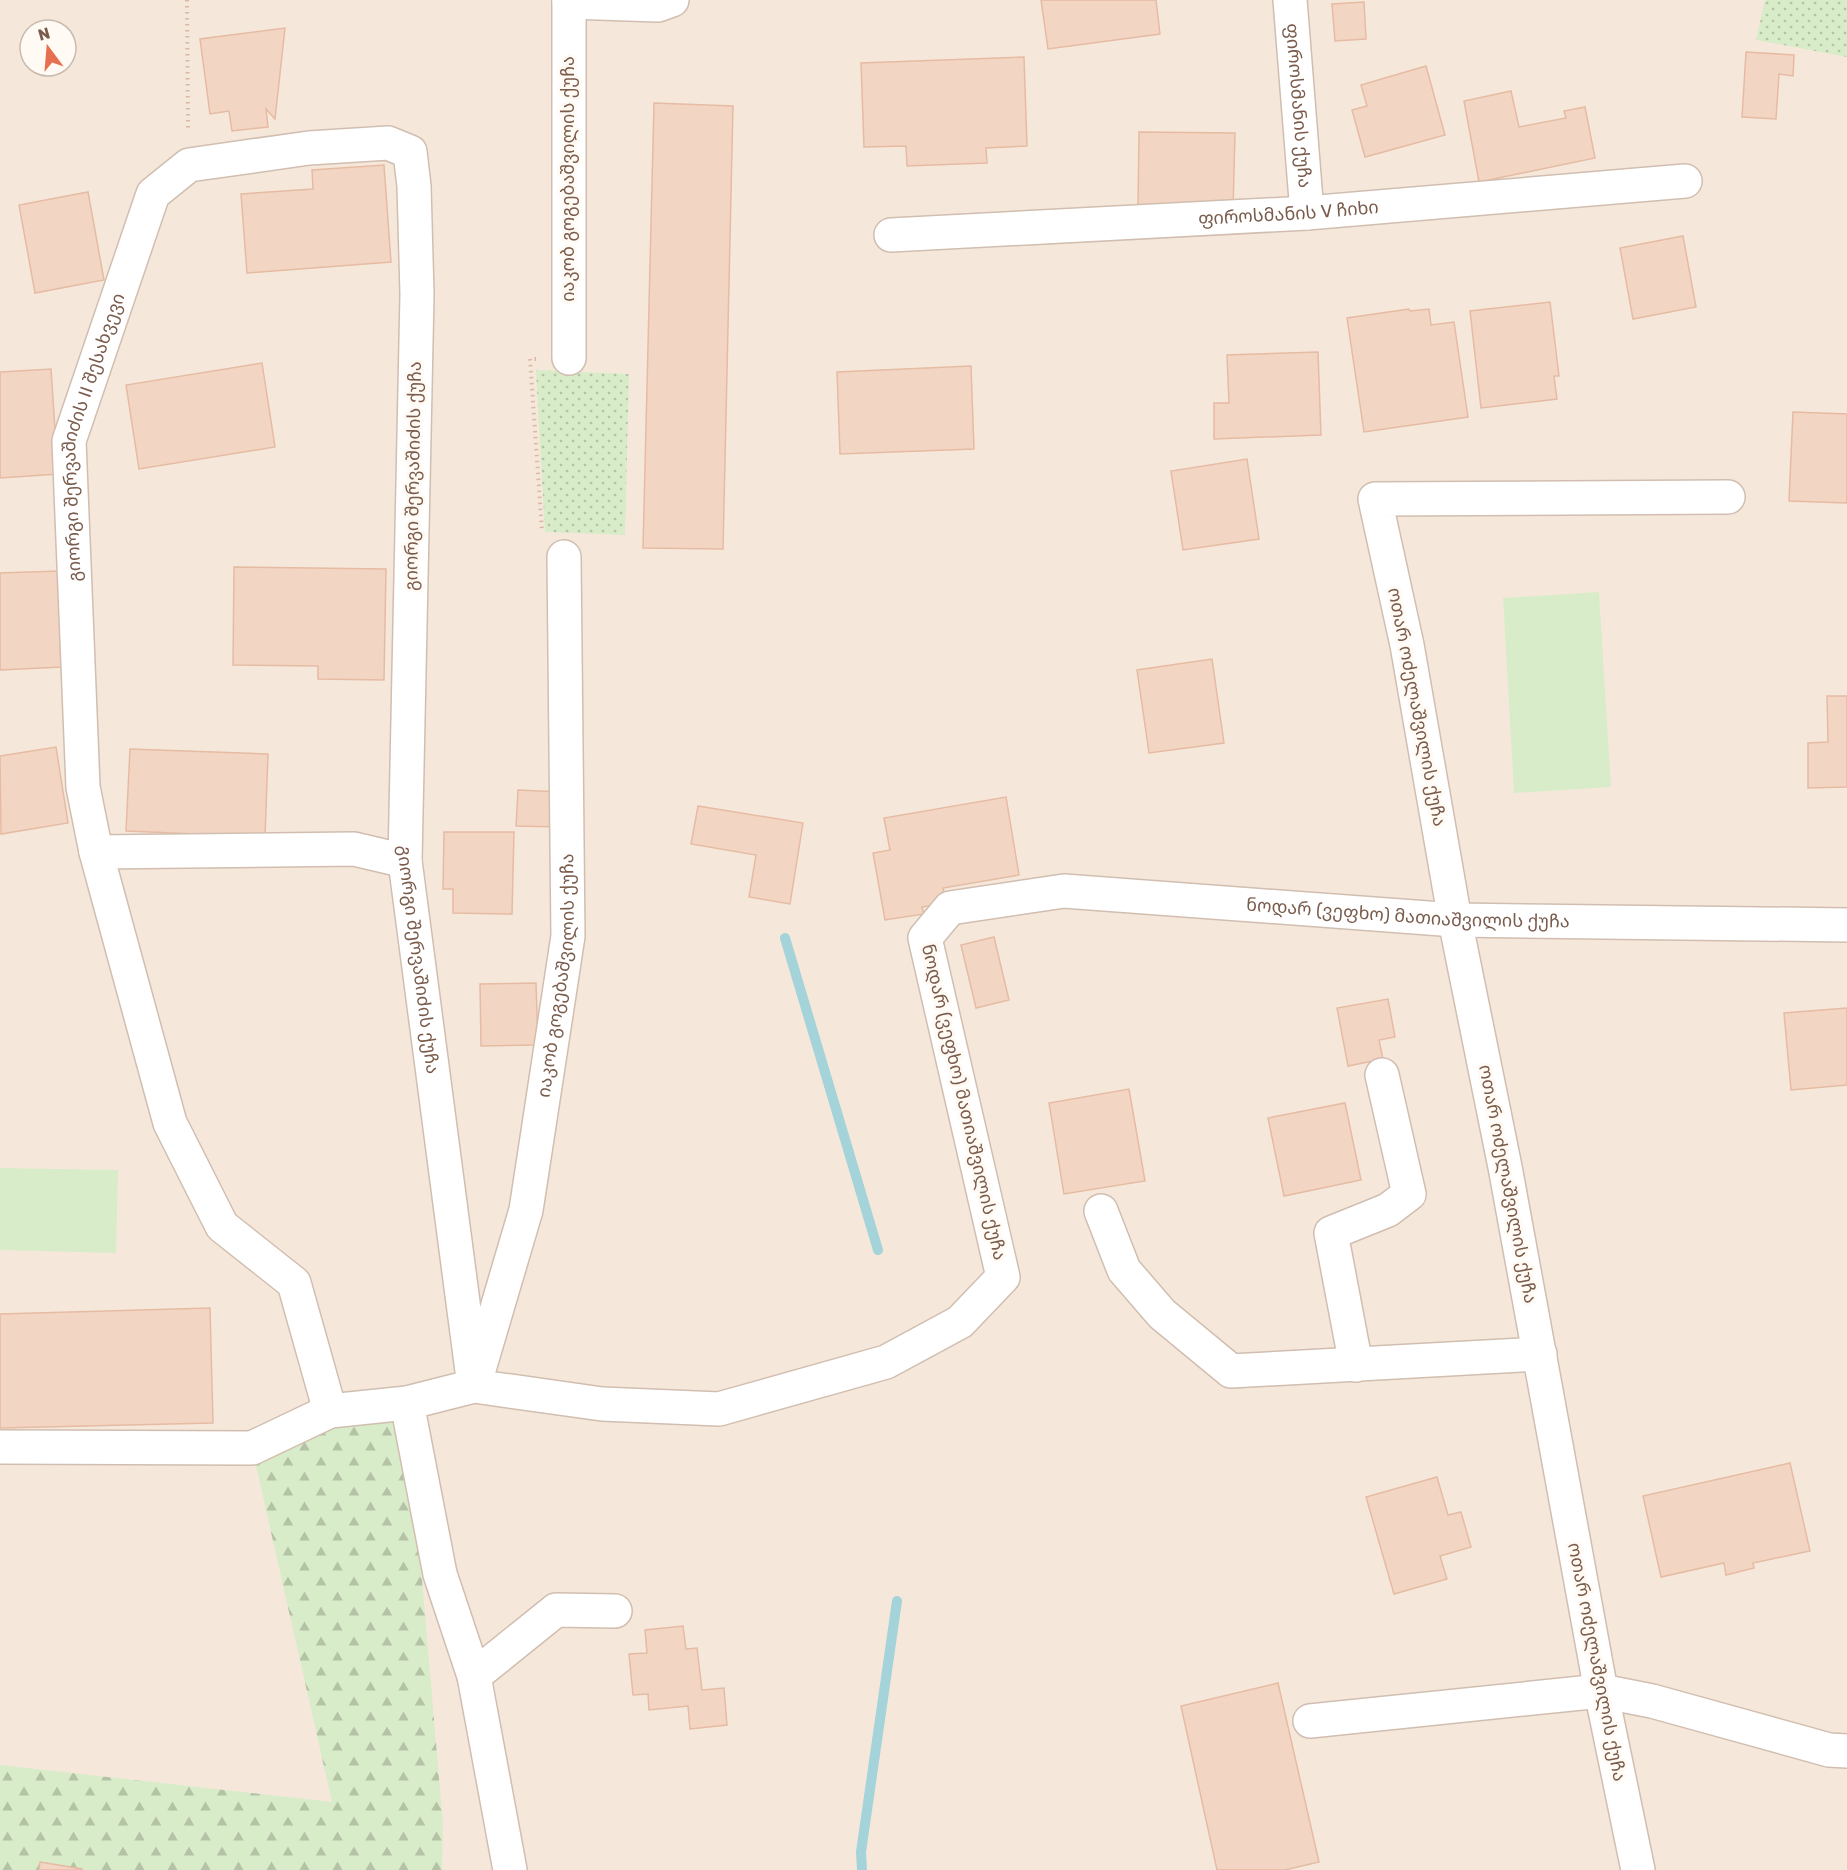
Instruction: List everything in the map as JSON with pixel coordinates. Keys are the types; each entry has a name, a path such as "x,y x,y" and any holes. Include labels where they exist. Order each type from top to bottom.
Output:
{"street":[{"path":"569,1 658,5 672,0"},
{"name":"ფიროსმანის ქუჩა","path":"1290,0 1307,213"},
{"name":"იაკობ გოგებაშვილის ქუჩა","path":"569,1 569,358"},
{"name":"გიორგი შერვაშიძის ქუჩა","path":"189,165 309,148 388,143 410,152 414,186 417,294 405,861 474,1386"},
{"name":"გიორგი შერვაშიძის II შესახვევი","path":"189,165 153,194 69,441 83,787 96,852 170,1123 222,1226 294,1283 330,1411"},
{"name":"ფიროსმანის V ჩიხი","path":"891,235 1307,213 1685,181"},
{"name":"ოთარ ოძელაშვილის ქუჩა","path":"1638,1870 1601,1691 1540,1354 1455,920 1407,645 1375,499 1728,497"},
{"name":"იაკობ გოგებაშვილის ქუჩა","path":"474,1386 526,1210 568,936 553,547"},
{"path":"96,852 354,849 405,861"},
{"name":"ნოდარ (ვეფხო) მათიაშვილის ქუჩა","path":"474,1386 602,1404 719,1408 886,1362 960,1322 1003,1277 926,938 950,908 1064,891 1455,920 1847,924"},
{"path":"1356,1365 1330,1233 1388,1210 1409,1194 1382,1075"},
{"path":"1101,1211 1124,1270 1162,1314 1231,1371 1540,1354"},
{"path":"0,1448 252,1448 330,1411 407,1402 474,1386"},
{"path":"407,1402 440,1574 474,1676 510,1870"},
{"path":"474,1676 556,1610 615,1611"},
{"path":"1310,1721 1601,1691 1652,1701 1829,1750 1847,1751"}],"path":[{"path":"187,0 189,165"},
{"path":"553,547 530,359 569,358"}],"shaded area":[{"path":"0,0 1847,0 1847,1870 0,1870"}],"green space":[{"path":"1765,0 1847,0 1847,57 1756,40"},
{"path":"536,370 629,374 625,535 545,532"},
{"path":"1599,592 1611,787 1514,793 1503,598"},
{"path":"0,1168 118,1170 116,1253 0,1250"},
{"path":"407,1403 443,1825 442,1870 0,1870 0,1765 332,1802 252,1448"}],"building":[{"path":"1041,0 1156,0 1160,34 1048,49"},
{"path":"1364,2 1366,39 1335,41 1332,4"},
{"path":"285,28 275,119 266,109 268,127 232,131 229,111 210,114 200,39"},
{"path":"1746,52 1794,55 1793,76 1779,74 1776,119 1742,117"},
{"path":"1024,57 1027,146 986,148 987,163 907,166 906,146 864,147 861,63"},
{"path":"1426,66 1445,135 1365,157 1352,110 1367,106 1361,85"},
{"path":"1511,91 1519,127 1566,118 1564,111 1585,107 1595,158 1479,182 1464,101"},
{"path":"654,103 733,106 723,549 643,548"},
{"path":"1139,132 1235,133 1233,210 1138,208"},
{"path":"384,165 391,262 247,273 241,194 313,189 312,170"},
{"path":"88,192 104,280 35,293 19,205"},
{"path":"1683,236 1696,307 1633,319 1620,248"},
{"path":"1550,302 1559,376 1554,376 1557,399 1481,408 1470,311"},
{"path":"1409,309 1410,311 1429,309 1431,325 1454,322 1468,417 1364,432 1347,318"},
{"path":"1318,352 1321,435 1214,439 1214,403 1229,403 1227,355"},
{"path":"262,363 275,447 139,469 126,385"},
{"path":"971,366 974,449 840,454 837,372"},
{"path":"51,369 58,474 0,478 0,372"},
{"path":"1793,412 1847,414 1847,503 1789,501"},
{"path":"1247,459 1259,539 1183,550 1171,471"},
{"path":"234,567 386,569 384,680 318,679 318,666 233,665"},
{"path":"59,571 62,667 0,670 0,573"},
{"path":"1212,659 1224,743 1149,753 1137,670"},
{"path":"1827,696 1847,696 1847,787 1808,788 1808,743 1828,742"},
{"path":"56,747 68,823 1,834 0,756"},
{"path":"130,749 268,754 265,837 126,831"},
{"path":"518,790 561,792 560,827 516,826"},
{"path":"1006,797 1019,875 943,888 946,903 922,907 924,914 885,920 873,853 890,850 884,818"},
{"path":"698,806 803,823 790,904 749,897 756,855 691,844"},
{"path":"444,832 514,832 512,914 453,913 453,889 443,889"},
{"path":"994,937 1009,1000 976,1008 961,945"},
{"path":"536,983 538,1045 481,1046 480,984"},
{"path":"1388,999 1395,1037 1379,1040 1383,1059 1348,1066 1337,1008"},
{"path":"1847,1008 1847,1085 1791,1090 1784,1013"},
{"path":"1129,1089 1145,1181 1064,1194 1049,1103"},
{"path":"1345,1103 1361,1180 1284,1196 1268,1118"},
{"path":"210,1308 213,1423 0,1428 0,1314"},
{"path":"1790,1463 1810,1551 1753,1563 1754,1568 1726,1575 1724,1563 1661,1577 1643,1496"},
{"path":"1437,1477 1448,1515 1461,1512 1471,1547 1440,1556 1447,1579 1394,1594 1366,1497"},
{"path":"683,1626 686,1649 697,1648 702,1690 724,1688 727,1725 690,1729 688,1706 649,1710 648,1694 633,1695 629,1654 647,1653 645,1630"},
{"path":"1278,1683 1319,1862 1285,1870 1217,1870 1181,1706"},
{"path":"40,1862 82,1869 82,1870 39,1870"}],"waterway":[{"path":"785,938 878,1250"},
{"path":"862,1870 861,1852 897,1601"}]}
